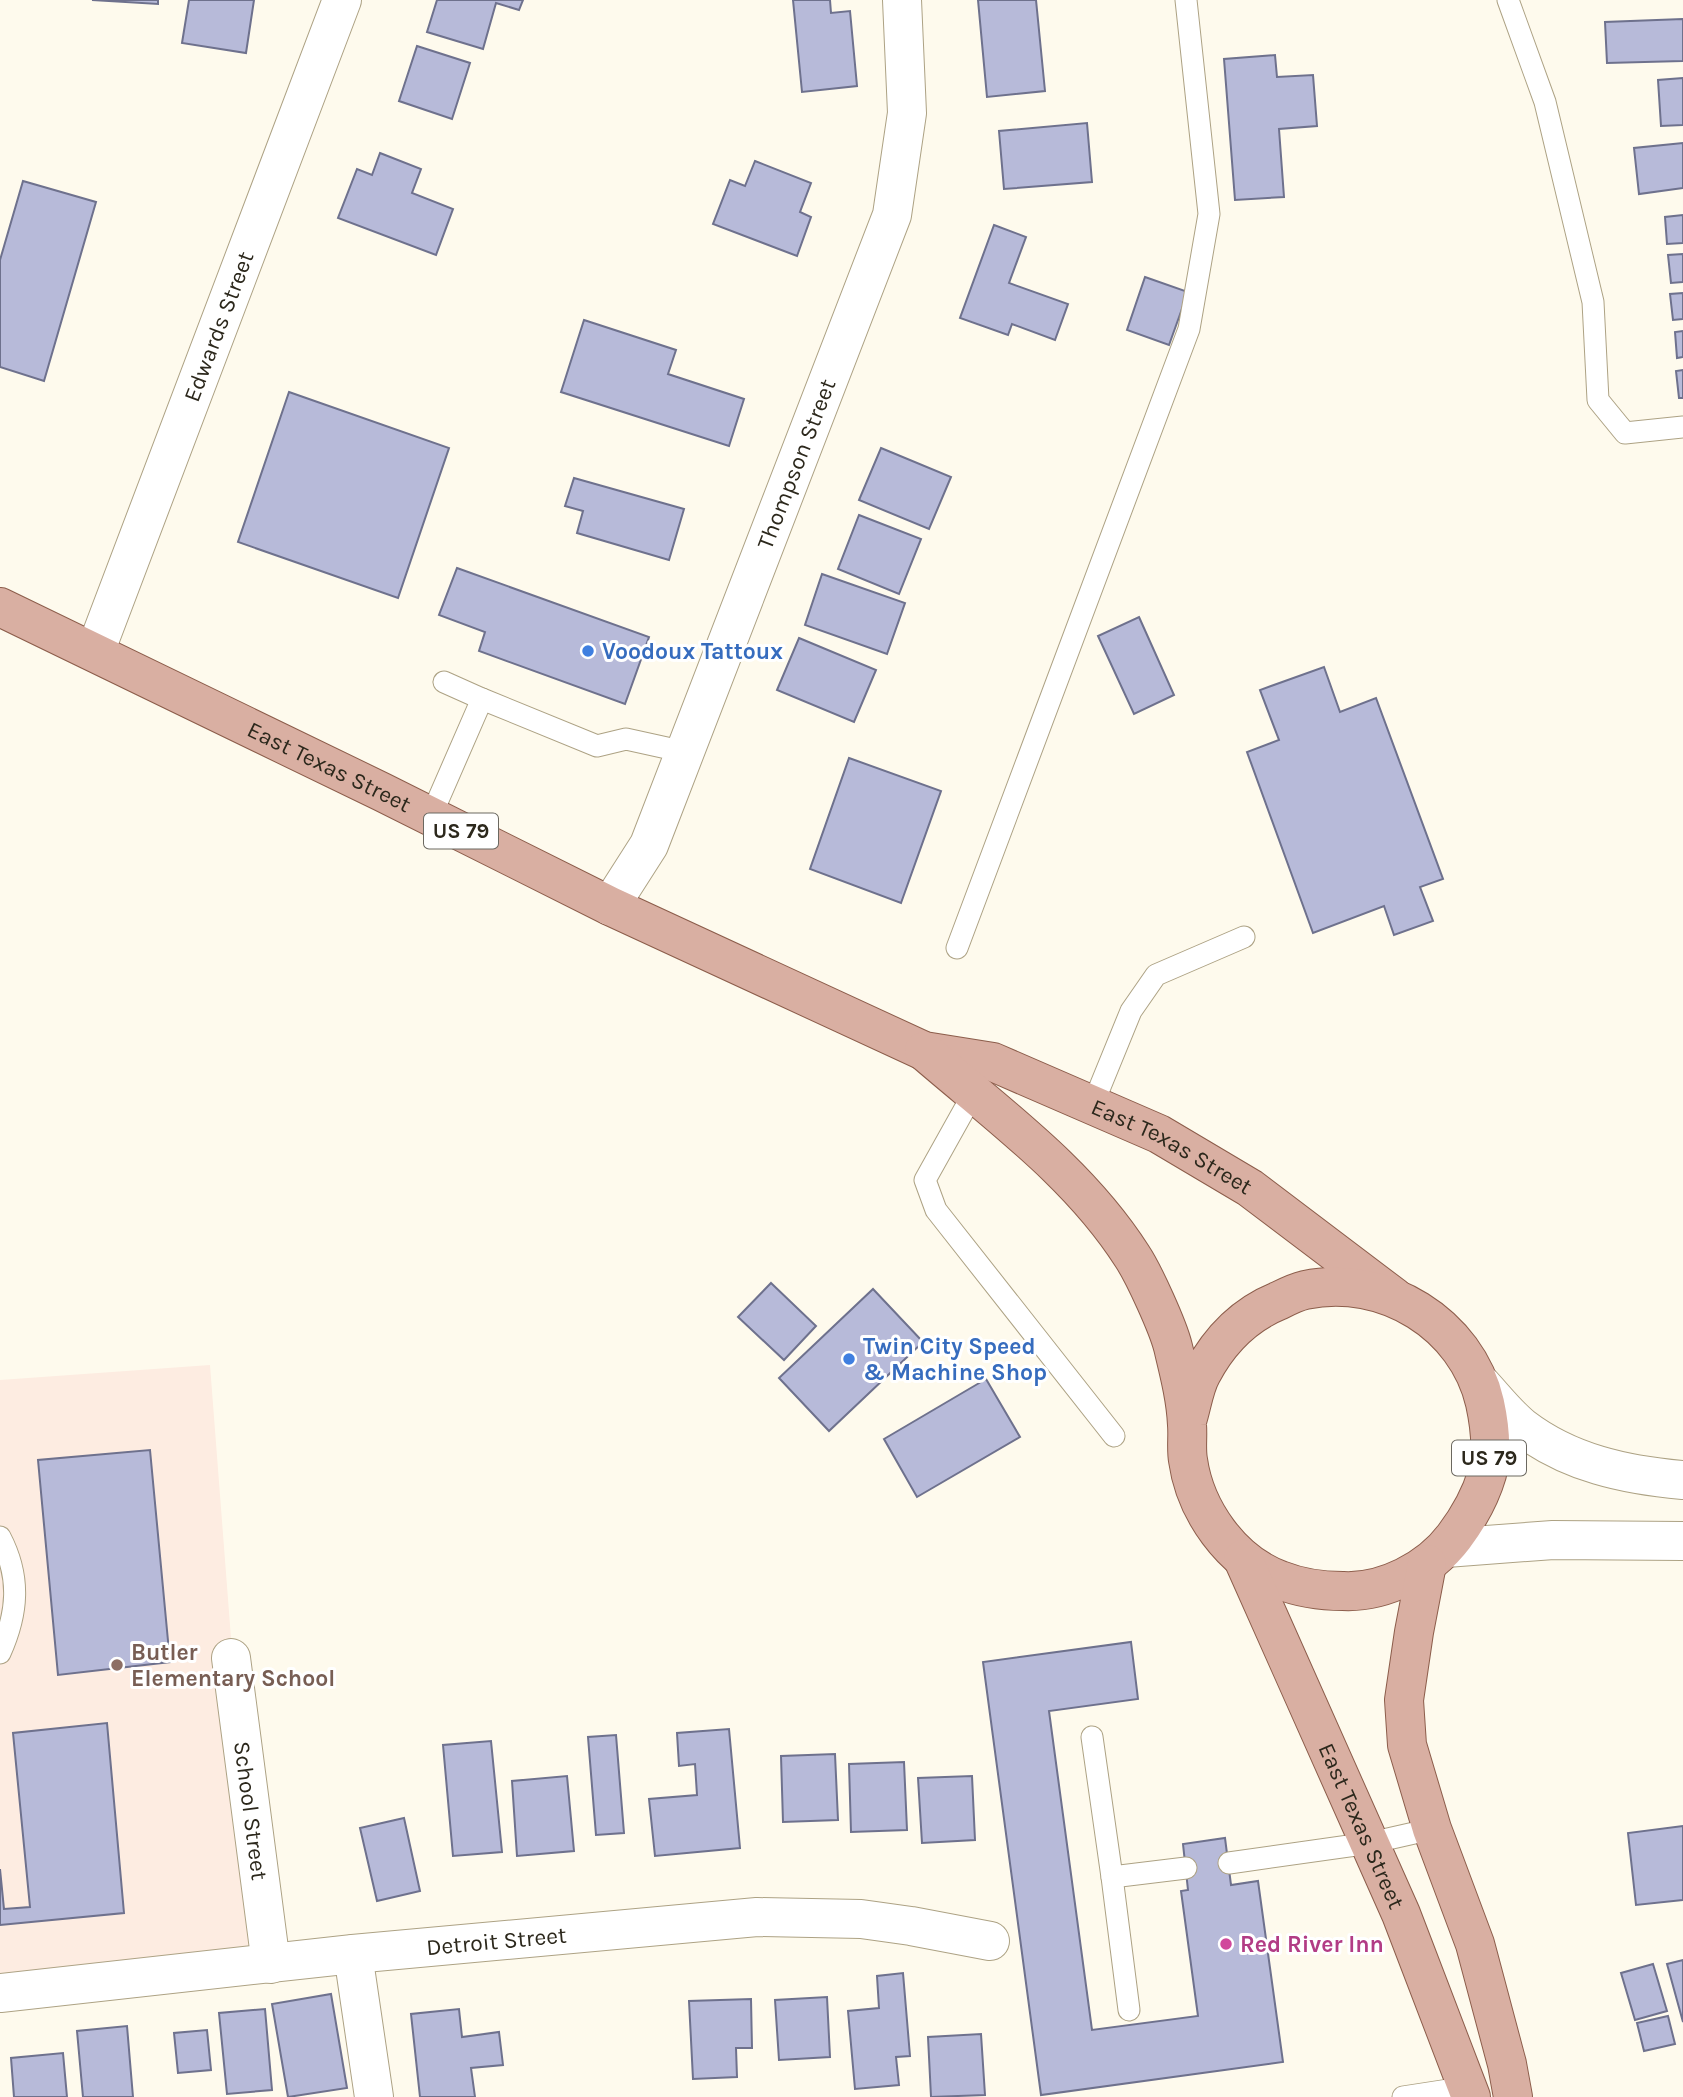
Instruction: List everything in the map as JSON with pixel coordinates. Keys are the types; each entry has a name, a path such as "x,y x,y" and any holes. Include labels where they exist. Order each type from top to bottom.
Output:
{"main road":[{"name":"East Texas Street","path":"0,607 610,906 924,1051 993,1062 1093,1104 1159,1134 1250,1188 1394,1297 1431,1318 1460,1348 1480,1384 1490,1427 1488,1471 1472,1513 1437,1556 1393,1583 1354,1592 1315,1590 1277,1580 1243,1559 1217,1531 1198,1497 1188,1460 1187,1421 1172,1342 1135,1259 1101,1210 1061,1168 924,1051"},
{"name":"East Texas Street","path":"1187,1421 1200,1376 1225,1338 1261,1308 1303,1290 1315,1289 1349,1287 1394,1297"},
{"name":"East Texas Street","path":"1437,1556 1414,1632 1404,1700 1407,1745 1432,1829 1475,1944 1507,2064 1513,2097"},
{"name":"East Texas Street","path":"1243,1559 1401,1914 1469,2092"}],"street":[{"name":"Edwards Street","path":"95,652 342,0"},
{"name":"Thompson Street","path":"610,906 649,845 892,215 907,113 902,0"},
{"path":"1480,1384 1521,1426 1553,1448 1596,1466 1650,1477 1683,1480"},
{"path":"1437,1556 1553,1540 1683,1541"},
{"name":"School Street","path":"232,1658 271,1964"},
{"name":"Detroit Street","path":"0,1993 353,1954 757,1917 861,1919 990,1941"},
{"path":"353,1954 374,2097"}],"lane":[{"path":"957,948 1189,329 1209,214 1186,0"},
{"path":"1508,0 1545,102 1593,302 1598,400 1625,433 1683,427"},
{"path":"444,682 597,746 626,739 685,752"},
{"path":"431,817 482,699"},
{"path":"1093,1104 1130,1011 1156,975 1244,937"},
{"path":"974,1094 925,1180 936,1210 1114,1436"},
{"path":"0,1537 8,1553 16,1597 10,1630 0,1653"},
{"path":"1092,1737 1129,2010"},
{"path":"1228,1863 1370,1843 1432,1829"},
{"path":"1112,1877 1186,1868"},
{"path":"1403,2097 1469,2092"}],"shaded area":[{"name":"Butler Elementary School","path":"210,1365 255,1950 0,1979 0,1380"}],"building":[{"path":"92,0 158,0 158,4"},
{"path":"189,0 254,0 246,53 182,43"},
{"path":"437,0 523,0 519,10 496,3 483,49 427,32"},
{"path":"793,0 830,0 831,13 850,11 857,86 802,92"},
{"path":"978,0 1036,0 1045,91 987,97"},
{"path":"1683,19 1683,61 1607,63 1605,22"},
{"path":"417,46 470,63 452,119 399,101"},
{"path":"1275,55 1277,77 1313,75 1317,126 1279,129 1284,197 1235,200 1224,59"},
{"path":"1683,78 1683,125 1661,126 1658,80"},
{"path":"1087,123 1092,182 1004,189 999,131"},
{"path":"1683,143 1683,188 1639,194 1634,148"},
{"path":"380,153 421,169 412,193 453,209 436,255 338,218 357,169 372,175"},
{"path":"755,161 811,183 800,212 811,217 797,256 713,224 730,180 745,186"},
{"path":"23,181 96,202 44,381 0,367 0,260"},
{"path":"1683,215 1683,243 1667,244 1665,217"},
{"path":"994,225 1026,237 1009,283 1068,304 1055,340 1012,324 1008,335 960,318"},
{"path":"1683,254 1683,282 1671,283 1668,255"},
{"path":"1145,277 1188,292 1169,345 1127,330"},
{"path":"1683,293 1683,319 1673,320 1670,294"},
{"path":"584,320 676,350 668,374 744,399 729,446 561,392"},
{"path":"1683,331 1683,357 1677,358 1675,332"},
{"path":"1683,370 1683,398 1679,398 1676,371"},
{"path":"289,392 449,448 398,598 238,542"},
{"path":"881,448 951,477 929,529 859,500"},
{"path":"574,478 684,509 669,560 577,533 583,511 565,506"},
{"path":"859,515 921,539 899,594 838,569"},
{"path":"457,568 649,637 625,704 479,651 485,632 439,615"},
{"path":"822,574 905,603 887,654 805,625"},
{"path":"1139,617 1174,695 1134,714 1098,636"},
{"path":"799,638 876,670 854,722 777,690"},
{"path":"1324,667 1340,712 1376,698 1443,879 1420,887 1433,921 1394,935 1384,906 1313,933 1247,752 1279,740 1260,690"},
{"path":"849,758 941,791 901,903 810,869"},
{"path":"771,1283 816,1326 784,1360 738,1317"},
{"path":"873,1289 923,1342 829,1431 779,1378"},
{"path":"986,1379 1020,1437 917,1497 884,1439"},
{"path":"150,1450 170,1662 58,1675 38,1460"},
{"path":"1131,1642 1138,1699 1049,1711 1092,2030 1198,2016 1181,1891 1188,1890 1183,1844 1225,1838 1231,1885 1258,1881 1283,2062 1041,2095 983,1662"},
{"path":"107,1723 124,1913 0,1925 0,1869 4,1909 30,1907 13,1733"},
{"path":"729,1729 740,1848 655,1856 649,1799 697,1795 695,1764 679,1766 677,1733"},
{"path":"616,1735 624,1833 596,1835 588,1737"},
{"path":"491,1741 502,1852 453,1856 443,1745"},
{"path":"835,1754 838,1820 783,1822 781,1756"},
{"path":"904,1762 907,1830 851,1832 849,1764"},
{"path":"567,1776 574,1851 517,1856 512,1781"},
{"path":"972,1776 975,1840 922,1843 918,1778"},
{"path":"404,1818 420,1891 377,1901 360,1828"},
{"path":"1683,1826 1683,1900 1636,1905 1628,1833"},
{"path":"1683,1960 1683,2022 1667,1964"},
{"path":"1653,1964 1667,2011 1635,2020 1621,1973"},
{"path":"903,1973 910,2056 896,2057 899,2085 855,2089 848,2011 879,2008 877,1976"},
{"path":"331,1994 347,2088 288,2097 272,2004"},
{"path":"827,1997 830,2057 779,2060 775,2000"},
{"path":"751,1999 752,2048 736,2048 737,2077 693,2079 689,2001"},
{"path":"265,2009 272,2090 227,2094 219,2013"},
{"path":"459,2009 462,2037 499,2032 503,2065 471,2068 475,2097 420,2097 411,2014"},
{"path":"1668,2016 1675,2044 1644,2051 1637,2023"},
{"path":"127,2026 133,2097 83,2097 77,2031"},
{"path":"207,2030 211,2070 178,2073 174,2033"},
{"path":"981,2034 985,2095 931,2097 928,2037"},
{"path":"63,2053 67,2097 14,2097 11,2058"}],"place":[{"name":"Voodoux Tattoux","path":"588,651"},
{"name":"Twin City Speed & Machine Shop","path":"849,1359"},
{"name":"Butler Elementary School","path":"117,1665"},
{"name":"Red River Inn","path":"1226,1944"}]}
